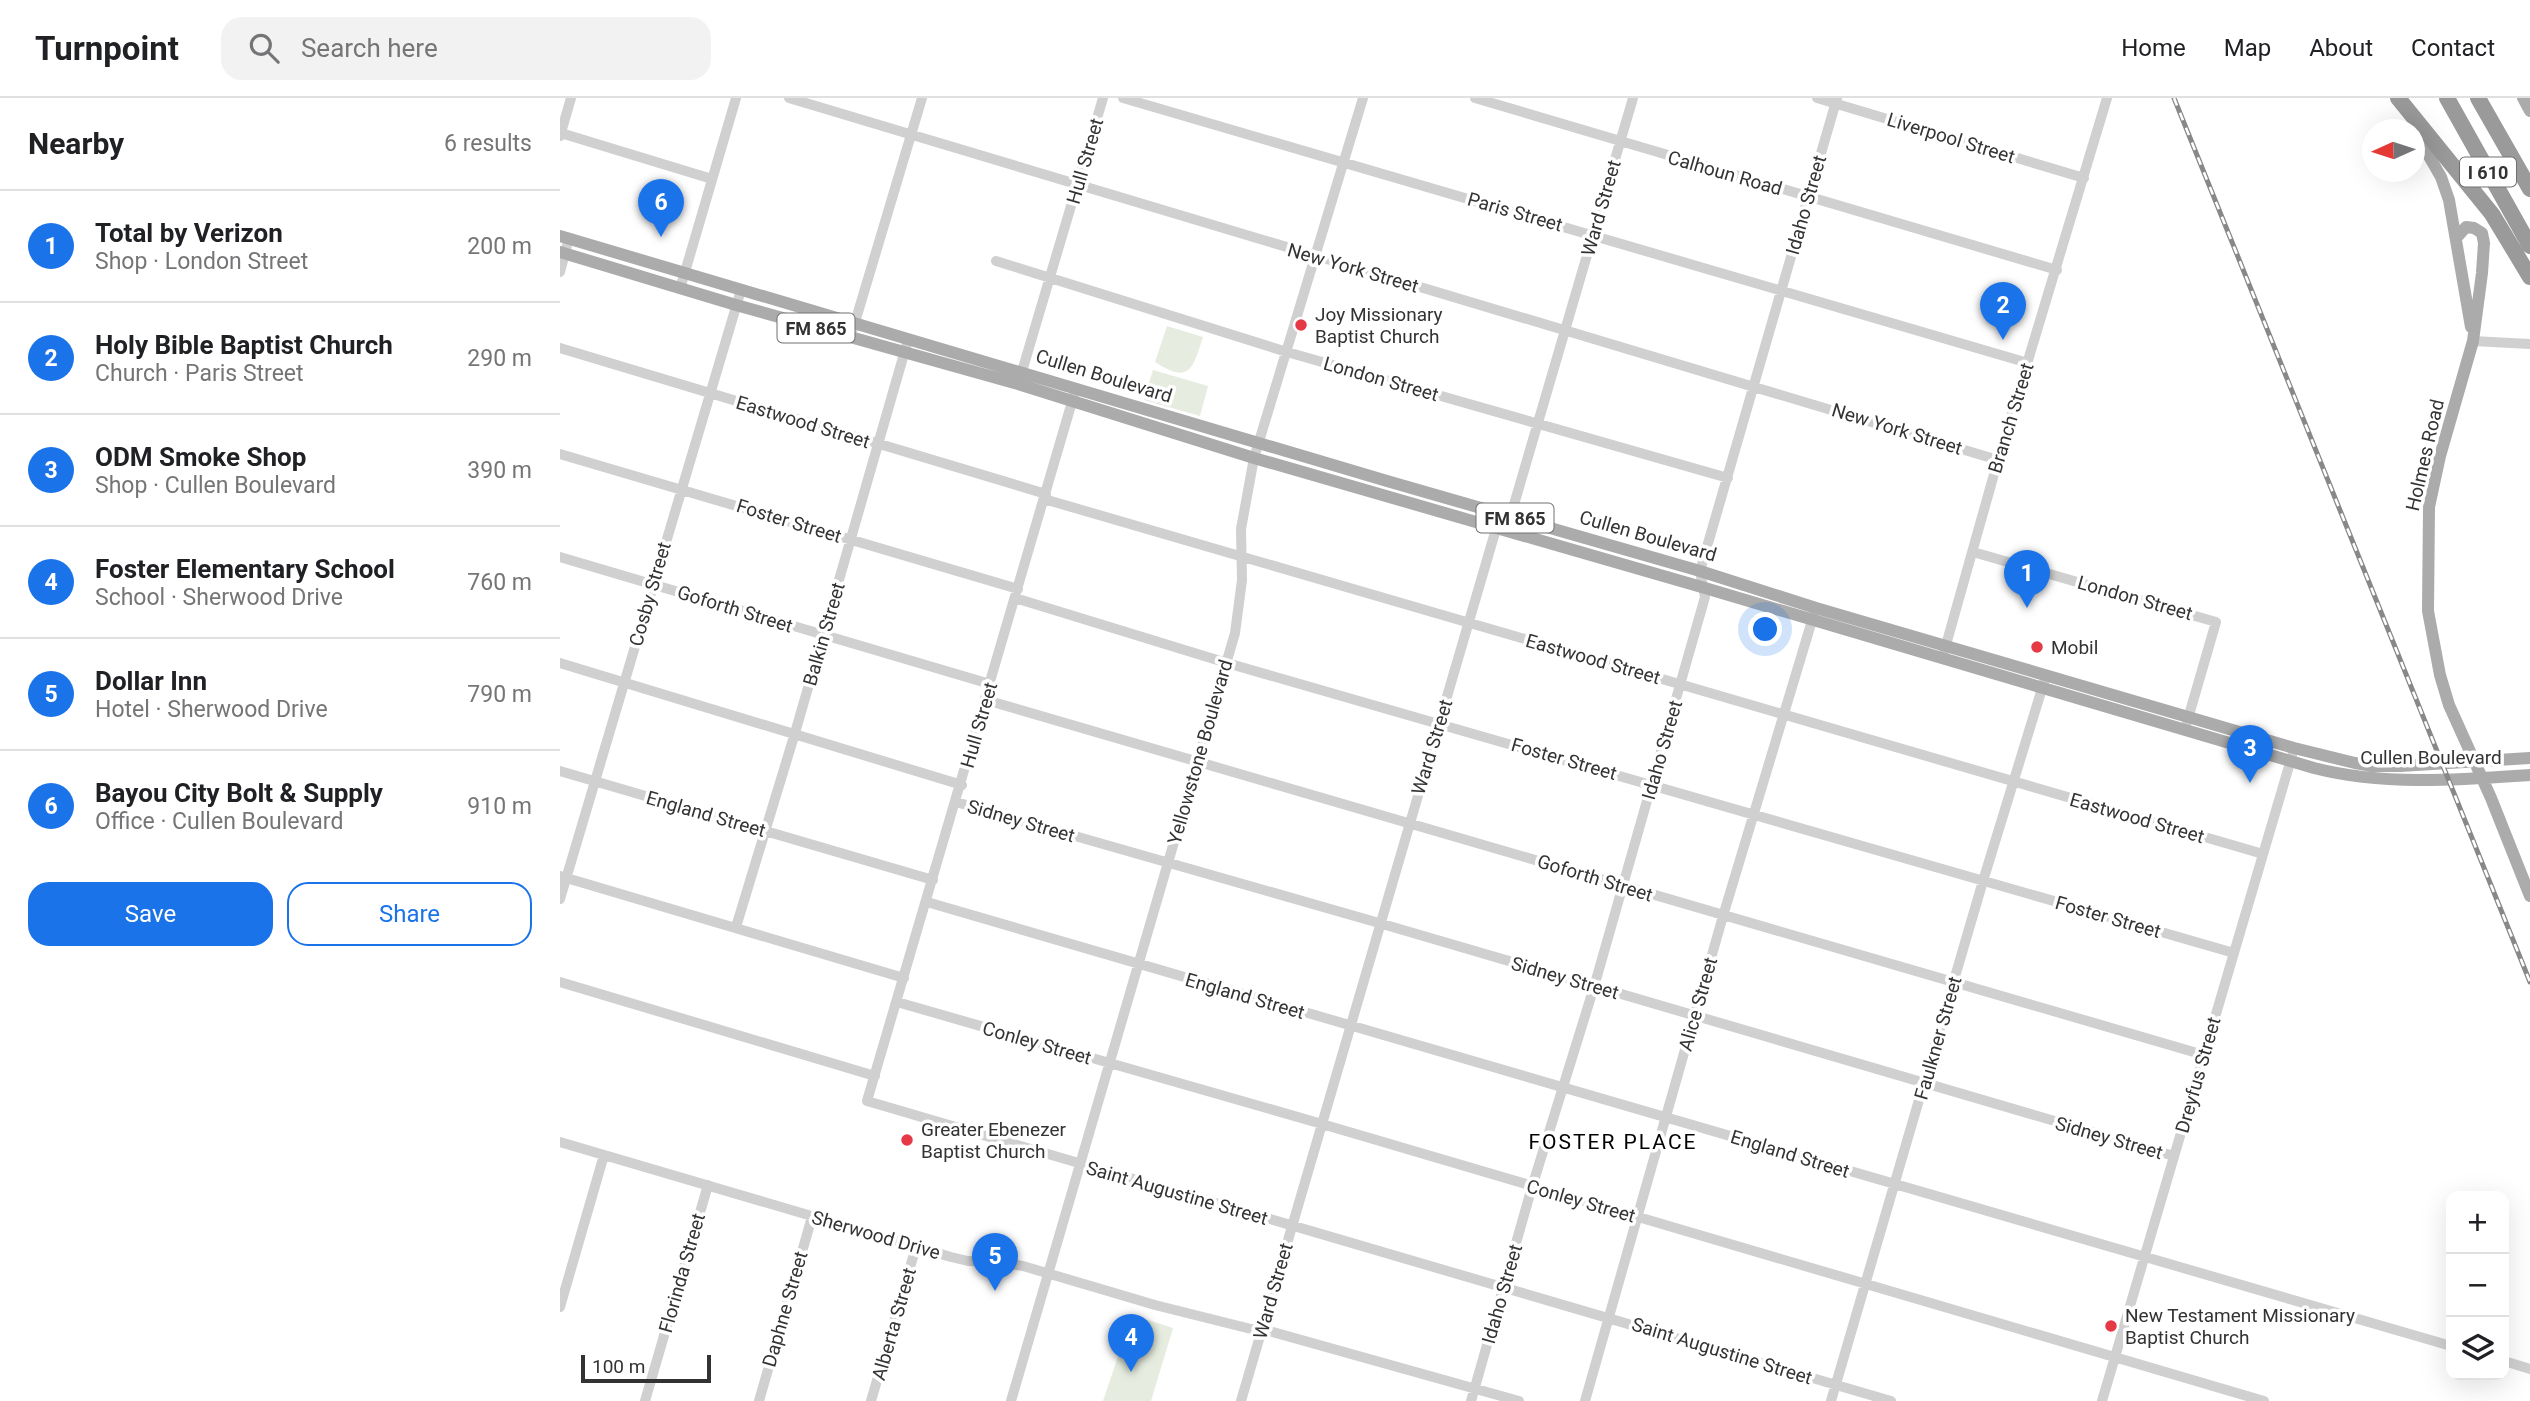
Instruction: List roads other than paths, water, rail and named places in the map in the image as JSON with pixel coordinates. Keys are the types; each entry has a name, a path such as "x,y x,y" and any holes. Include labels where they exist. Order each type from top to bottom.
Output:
{"highway":[{"path":"2398,98 2493,214 2530,277"},
{"name":"I 610","path":"2446,98 2530,246"},
{"name":"I 610","path":"2478,98 2530,189"}],"main road":[{"path":"2398,98 2408,119"},
{"path":"2524,98 2530,111"},
{"path":"2425,149 2441,177 2457,237"},
{"name":"Holmes Road","path":"2473,341 2457,237 2466,227 2482,233 2484,243 2473,341 2440,456 2429,507 2426,569 2428,611 2440,675 2453,715 2530,896"},
{"name":"Cullen Boulevard","path":"565,237 855,323 1254,458 1508,516 1700,570 1816,608 2294,748 2354,770 2530,758"},
{"name":"Cullen Boulevard","path":"562,253 904,354 1020,378"},
{"name":"Cullen Boulevard","path":"1074,395 1257,442 1496,528 2290,762 2408,780 2530,775"},
{"path":"1601,558 1606,544"}],"street":[{"path":"571,98 560,135 712,179"},
{"path":"680,289 736,98"},
{"name":"New York Street","path":"789,98 1998,460"},
{"path":"851,338 922,98"},
{"name":"Hull Street","path":"1020,378 1103,98"},
{"name":"Paris Street","path":"1123,98 2028,363"},
{"name":"Yellowstone Boulevard","path":"1011,1401 1227,663 1240,603 1243,510 1257,442 1287,352 1363,98"},
{"name":"Calhoun Road","path":"1475,98 2057,270"},
{"name":"Ward Street","path":"1241,1401 1496,528 1508,516 1633,98"},
{"name":"Liverpool Street","path":"1817,98 1836,101 2084,178"},
{"name":"Branch Street","path":"1942,659 1998,460 2107,98"},
{"name":"Idaho Street","path":"1471,1401 1681,684 1705,597 1700,570 1836,101"},
{"path":"560,272 565,237"},
{"name":"London Street","path":"996,261 1287,352 1728,478"},
{"name":"Cosby Street","path":"560,899 563,877 595,782 708,393 741,290"},
{"name":"Balkin Street","path":"736,927 852,540 908,340"},
{"path":"2473,341 2530,344"},
{"name":"Eastwood Street","path":"560,348 1045,497 2263,855"},
{"name":"Hull Street","path":"867,1101 1074,395"},
{"name":"Foster Street","path":"560,454 852,540 1227,663 2234,953"},
{"name":"London Street","path":"1973,552 2216,622 2189,716"},
{"name":"Goforth Street","path":"560,557 990,684"},
{"name":"Alice Street","path":"1585,1401 1723,916 1816,608"},
{"name":"Sidney Street","path":"560,663 961,785"},
{"name":"Faulkner Street","path":"1832,1401 1983,881 2046,675"},
{"name":"Goforth Street","path":"986,700 2204,1055"},
{"path":"2184,731 2189,716"},
{"name":"Dreyfus Street","path":"2102,1401 2294,748"},
{"name":"England Street","path":"560,771 933,880"},
{"name":"Sidney Street","path":"956,802 2174,1156"},
{"path":"563,877 904,978"},
{"name":"England Street","path":"927,902 2446,1345"},
{"path":"560,982 875,1076"},
{"name":"Conley Street","path":"897,1002 2264,1401"},
{"name":"Saint Augustine Street","path":"867,1101 1891,1401"},
{"name":"Sherwood Drive","path":"560,1142 916,1247 968,1261 1009,1263 1155,1305 1251,1329 1262,1329 1519,1401"},
{"path":"560,1307 604,1155"},
{"name":"Florinda Street","path":"645,1401 708,1185"},
{"name":"Daphne Street","path":"759,1401 812,1217"},
{"name":"Alberta Street","path":"871,1401 916,1247"},
{"path":"2509,1363 2530,1369"}],"railway":[{"path":"2174,98 2530,982"}],"place":[{"name":"Bayou City Bolt & Supply","path":"661,237"},
{"name":"Joy Missionary Baptist Church","path":"1301,325"},
{"name":"Holy Bible Baptist Church","path":"2003,340"},
{"name":"Total by Verizon","path":"2027,608"},
{"name":"Mobil","path":"2037,647"},
{"name":"ODM Smoke Shop","path":"2250,783"},
{"name":"Greater Ebenezer Baptist Church","path":"907,1140"},
{"name":"Dollar Inn","path":"995,1291"},
{"name":"New Testament Missionary Baptist Church","path":"2111,1326"},
{"name":"Foster Elementary School","path":"1131,1372"}],"district":[{"name":"FOSTER PLACE","path":"1613,1142"}]}
